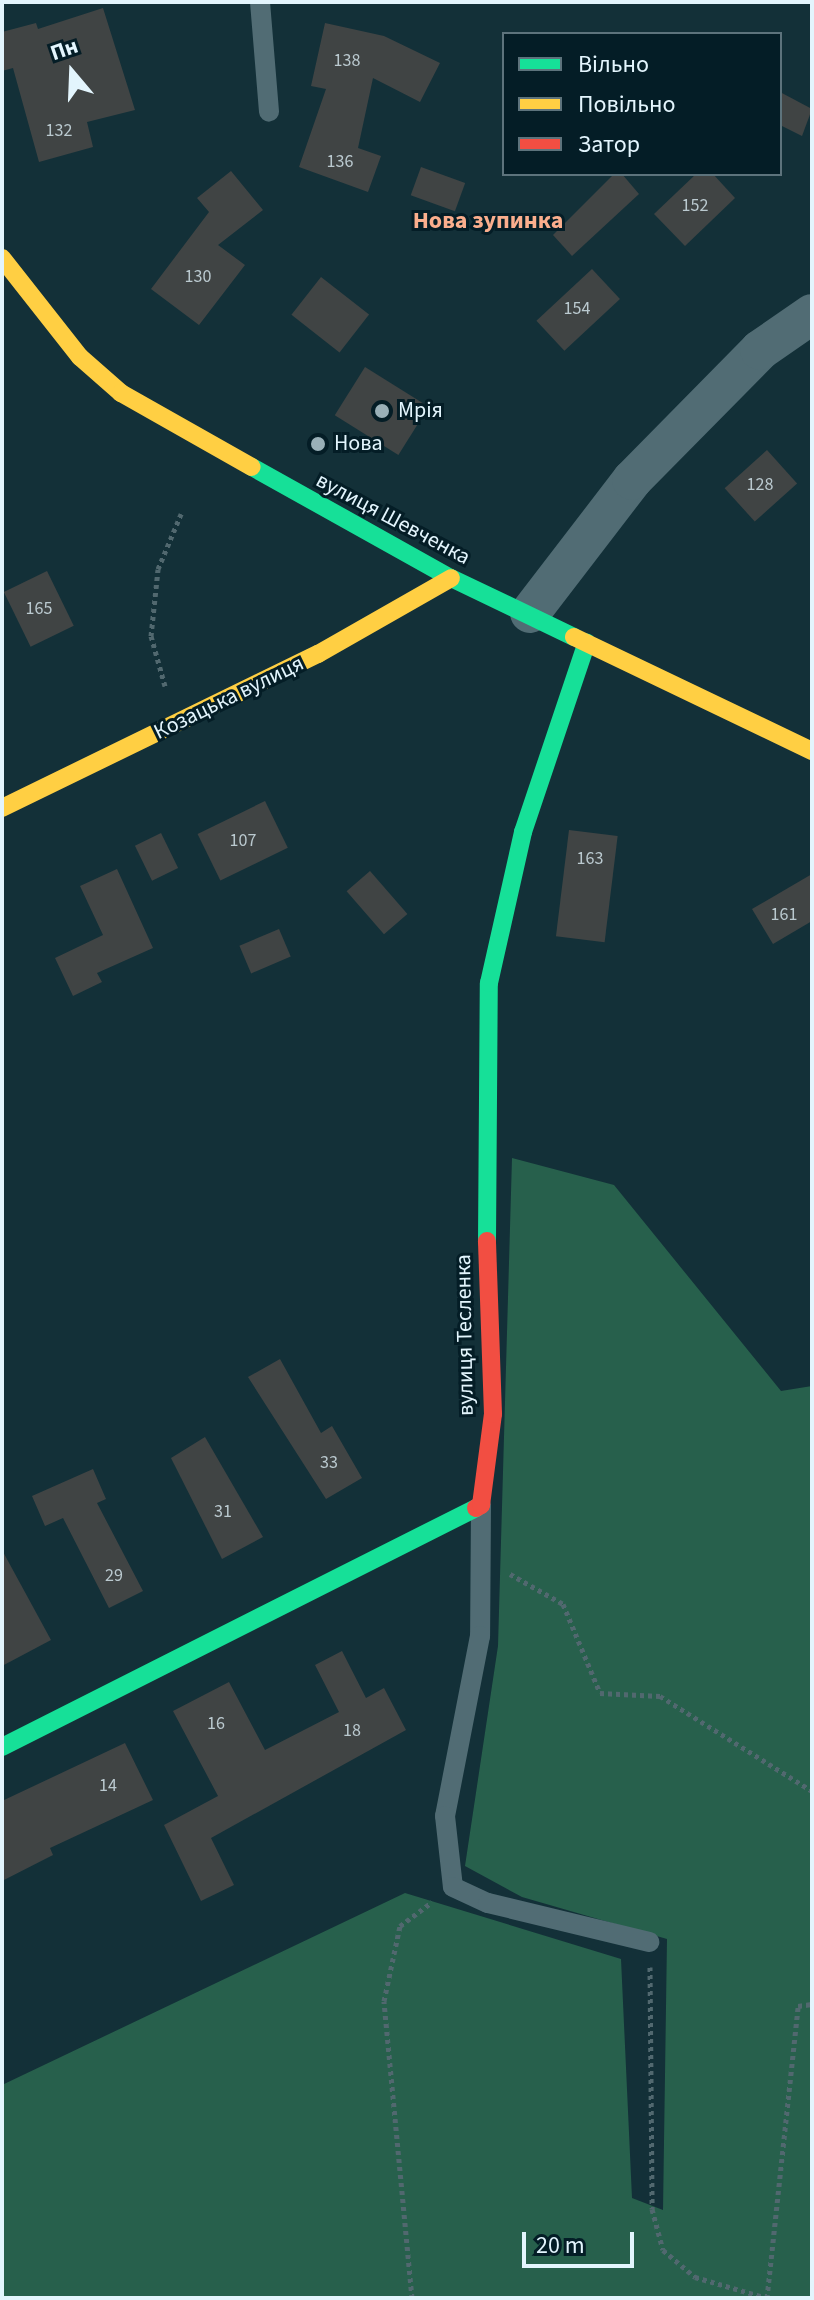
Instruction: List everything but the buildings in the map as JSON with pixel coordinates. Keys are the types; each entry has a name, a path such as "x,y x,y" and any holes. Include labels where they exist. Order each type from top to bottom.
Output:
{"street":[{"name":"вулиця Шевченка","path":"2,258 80,357 121,393 451,578 530,613 812,751"},
{"path":"530,613 632,480 760,350 812,314"},
{"name":"Козацька вулиця","path":"2,808 344,641 451,578"},
{"name":"вулиця Тесленка","path":"481,1505 493,1414 484,1172 489,983 523,832 587,642"},
{"path":"5,1739 481,1505"}],"lane":[{"path":"260,2 269,112"},
{"path":"481,1505 480,1636 445,1816 453,1887 488,1903 649,1942"}],"path":[{"path":"181,514 158,569 151,636 168,695 184,721"},
{"path":"481,1558 563,1604 600,1693 660,1696 812,1791"},
{"path":"412,2298 384,2001 400,1926 453,1887"},
{"path":"649,1942 652,2209 663,2250 695,2277 767,2298 798,2006 812,2004"}],"green space":[{"path":"512,1158 614,1185 781,1391 812,1386 812,2298 2,2298 2,2085 405,1893 621,1959 632,2198 663,2210 667,1939 522,1897 465,1866 498,1646"}],"traffic: fast":[{"path":"252,467 451,578 574,637"},
{"path":"487,1241 489,983 523,832 587,642"},
{"path":"2,1747 476,1508"}],"traffic: slow":[{"path":"2,258 80,357 121,393 252,467"},
{"path":"2,808 318,654 451,578"},
{"path":"574,637 812,751"}],"traffic: jam":[{"path":"476,1508 481,1505 493,1414 487,1241"}],"place":[{"name":"Мрія","path":"382,411"},
{"name":"Нова","path":"318,444"}],"district":[{"name":"Нова зупинка","path":"488,221"}]}
